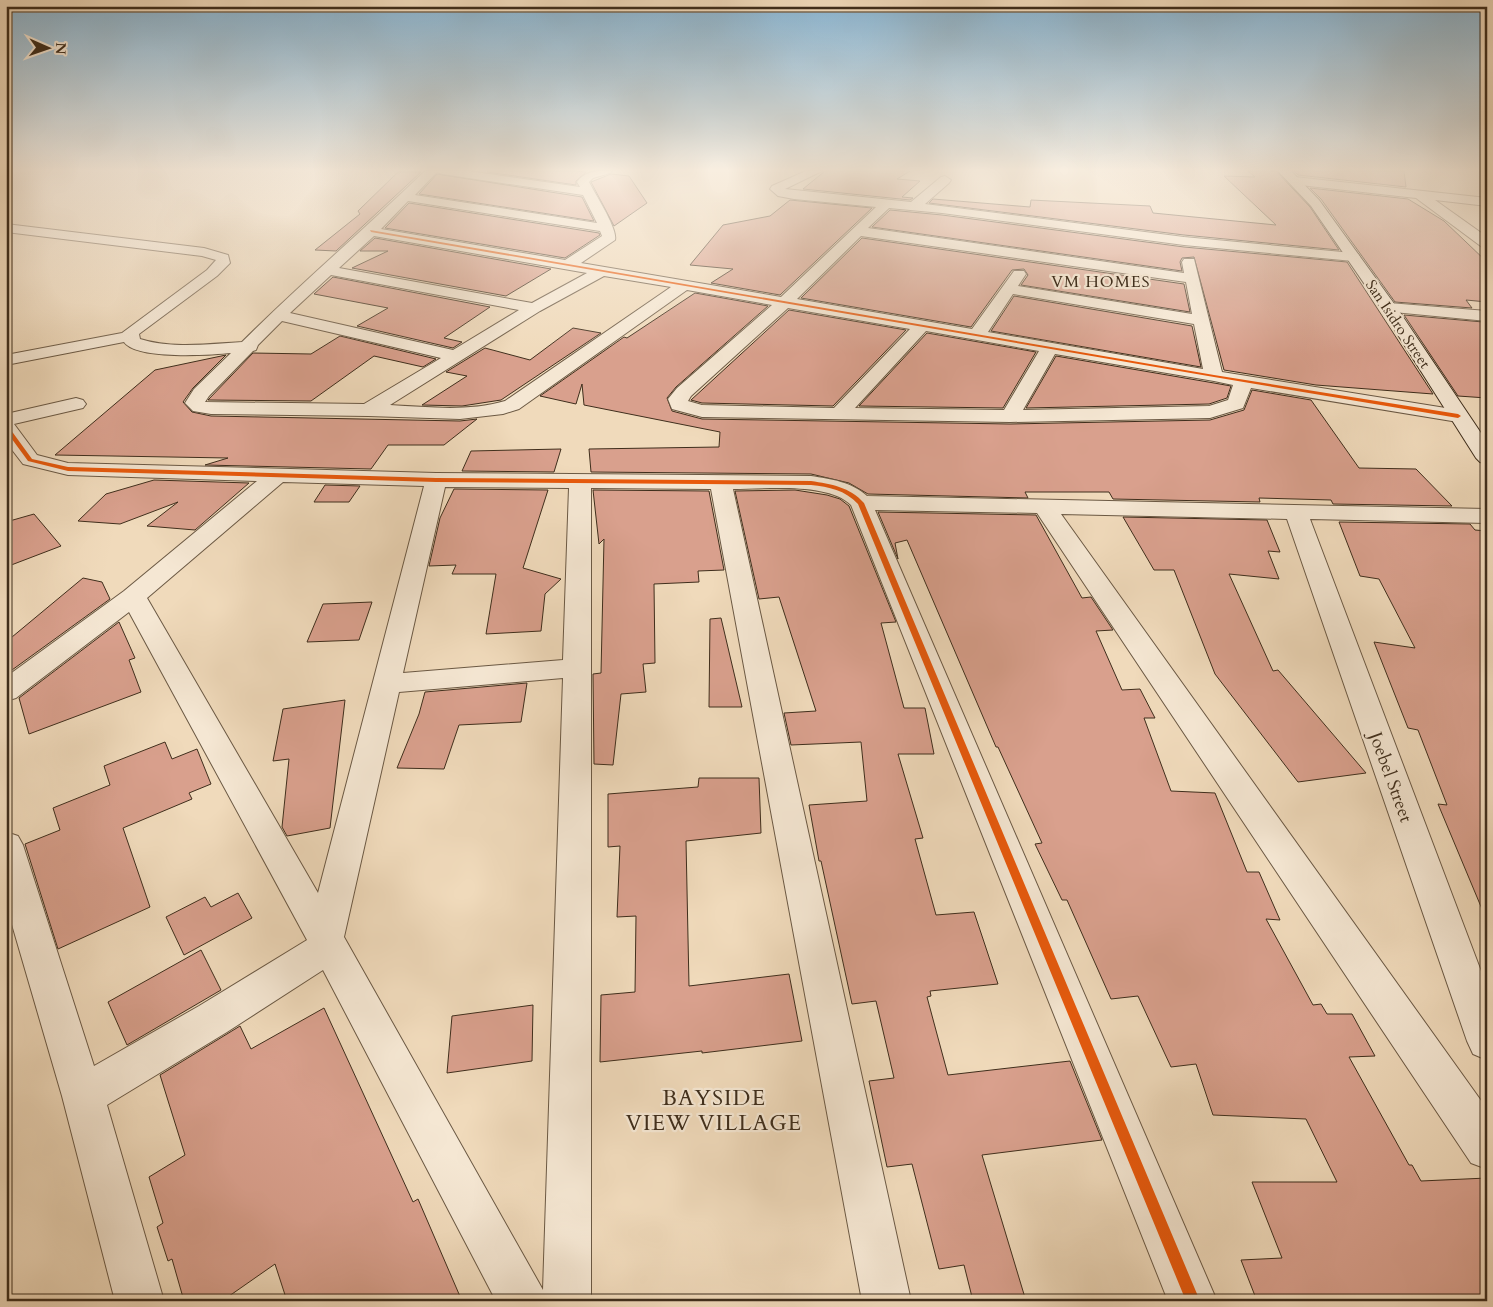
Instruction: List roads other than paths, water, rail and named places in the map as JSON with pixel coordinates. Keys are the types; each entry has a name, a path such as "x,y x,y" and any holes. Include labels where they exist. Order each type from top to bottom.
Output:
{"street":[{"path":"39,232 204,252 223,258 223,263 212,273 130,333 132,342 144,347 204,350 250,346"},
{"path":"370,232 278,315 250,346 201,393 195,403 211,408 471,413 501,409 512,405 686,284"},
{"path":"377,232 1214,376 1458,416"},
{"path":"568,264 608,240 607,232"},
{"path":"1193,279 858,232 785,302 684,392 678,400 679,405 702,411 839,414 1010,416 1210,412 1236,404 1244,381"},
{"path":"978,335 1048,232"},
{"path":"1119,232 1184,241 1353,257"},
{"name":"San Isidro Street","path":"1335,232 1389,308 1487,458"},
{"path":"1470,232 1487,244"},
{"path":"1184,241 1214,376"},
{"path":"328,270 534,308"},
{"path":"368,410 534,308 603,270"},
{"path":"1009,289 1201,320"},
{"path":"1389,308 1487,316"},
{"path":"278,315 456,356"},
{"path":"839,414 922,326"},
{"path":"6,360 131,336"},
{"path":"1010,416 1050,348"},
{"path":"6,420 76,404"},
{"path":"6,427 30,460 68,469 436,480 811,484 833,486 852,493 861,503 1193,1301"},
{"path":"6,691 134,596 277,476"},
{"path":"82,1096 213,1019 327,942 386,684 436,480"},
{"path":"567,1301 580,481"},
{"path":"720,482 888,1301"},
{"path":"861,503 1487,516"},
{"path":"1046,508 1487,1147"},
{"name":"Joebel Street","path":"1296,513 1487,1041"},
{"path":"134,596 327,942 523,1301"},
{"path":"386,684 577,668"},
{"path":"6,845 82,1096 140,1301"}],"district":[{"name":"VM HOMES","path":"1101,281"},
{"name":"BAYSIDE VIEW VILLAGE","path":"714,1110"}]}
